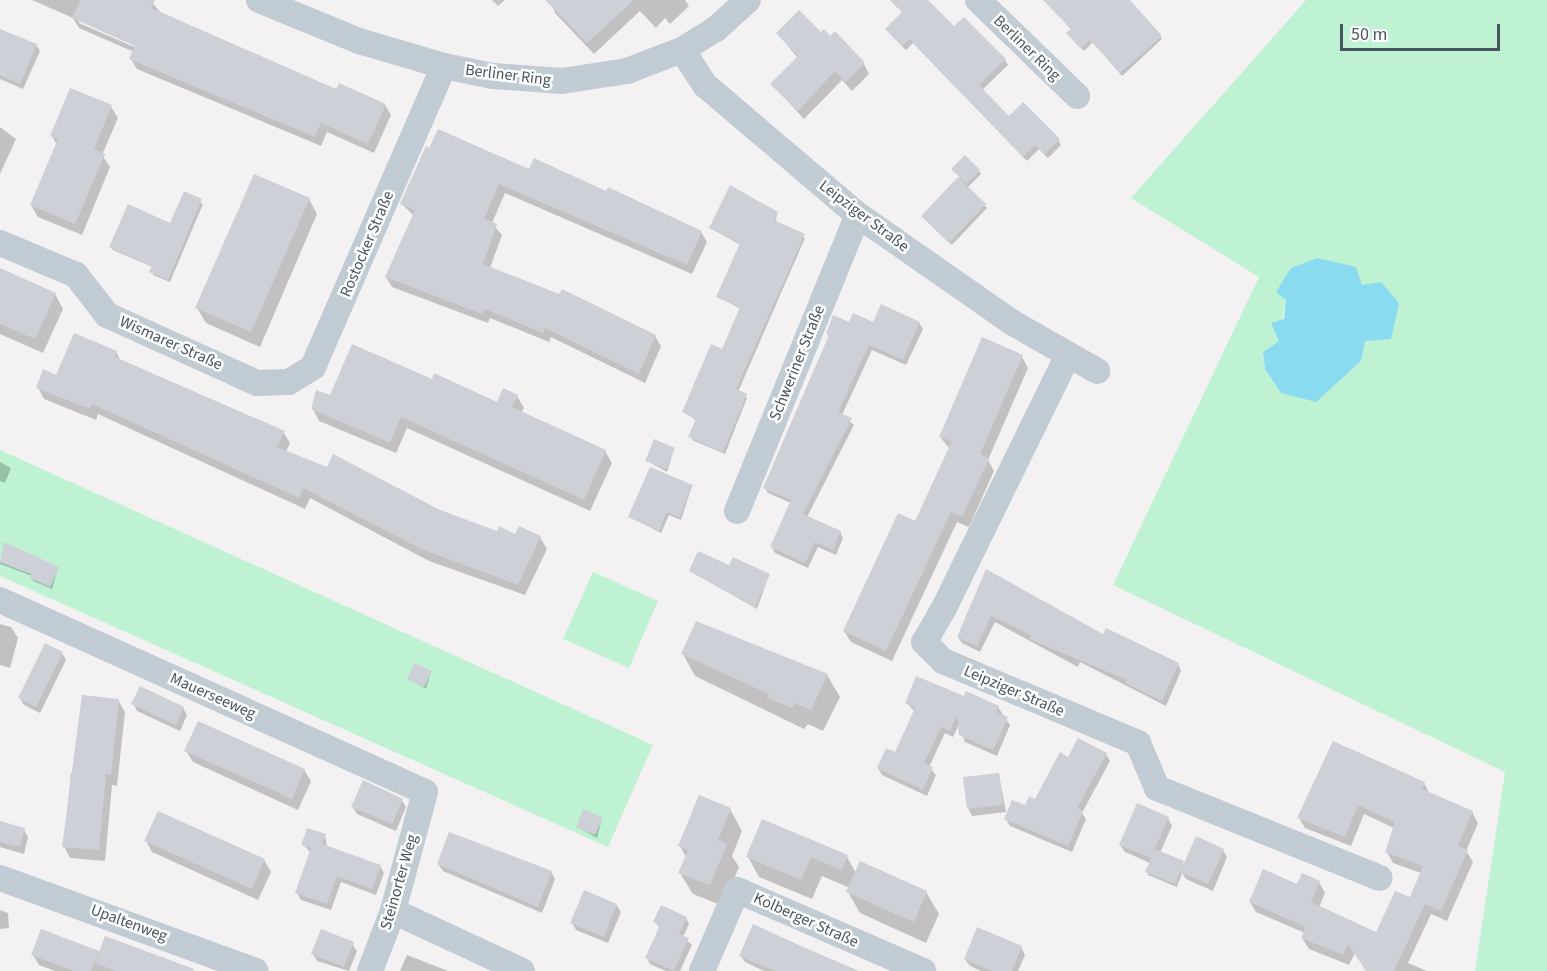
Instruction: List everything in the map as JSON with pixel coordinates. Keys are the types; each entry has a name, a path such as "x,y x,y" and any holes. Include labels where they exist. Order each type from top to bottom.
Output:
{"street":[{"name":"Berliner Ring","path":"259,0 358,41 444,66 493,76 562,81 627,71 682,50 716,29 748,0"},
{"name":"Berliner Ring","path":"978,0 1077,96"},
{"name":"Leipziger Straße","path":"682,50 705,85 858,215 1013,323 1098,371"},
{"name":"Rostocker Straße","path":"257,383 289,382 313,367 444,66"},
{"name":"Schweriner Straße","path":"737,511 858,215"},
{"name":"Wismarer Straße","path":"0,243 76,275 107,315 257,383"},
{"name":"Leipziger Straße","path":"1068,355 944,608 924,642 943,661 1138,742 1157,788 1380,878"},
{"name":"Mauerseeweg","path":"0,600 425,792"},
{"name":"Steinorter Weg","path":"370,971 393,911 399,880 425,792"},
{"name":"Upaltenweg","path":"0,878 256,971"},
{"name":"Kolberger Straße","path":"702,971 737,890 923,971"},
{"path":"393,911 522,971"}],"green space":[{"path":"1306,0 1547,0 1547,971 1475,971 1505,772 1113,585 1259,277 1131,198","holes":["1362,285 1361,361 1316,401 1281,393 1265,369 1263,352 1279,341 1286,299 1277,292"]},
{"path":"0,450 653,745 608,847 0,576"},
{"path":"593,572 658,601 629,668 563,639"}],"water":[{"path":"1317,258 1356,267 1362,285 1381,282 1399,303 1391,339 1365,341 1361,361 1316,402 1281,393 1265,369 1263,352 1279,341 1271,323 1284,319 1286,300 1276,292 1291,268"}],"building":[{"path":"80,0 155,0 151,8 336,89 339,83 386,104 368,144 321,123 315,137 129,59 135,46 72,18"},
{"path":"545,0 634,0 587,43"},
{"path":"890,0 928,0 954,26 964,17 1006,59 979,85 1009,116 1023,102 1060,139 1044,154 1035,145 1023,157 910,39 902,46 885,29 902,12"},
{"path":"1043,0 1130,0 1162,36 1120,73 1090,40 1081,49 1066,33 1071,29"},
{"path":"799,10 821,32 824,29 830,36 835,31 865,63 846,82 835,71 798,111 770,84 798,56 776,33"},
{"path":"0,29 37,44 20,84 0,75"},
{"path":"70,88 112,105 94,149 105,154 75,224 30,205 58,139 50,136"},
{"path":"438,129 529,169 534,158 606,191 608,187 702,231 687,265 499,184 484,219 497,224 483,264 559,294 562,289 656,335 639,374 545,328 543,333 485,309 482,314 385,277 415,210 400,204 426,146 429,148"},
{"path":"965,155 980,170 967,184 951,169"},
{"path":"254,174 310,198 251,332 195,308"},
{"path":"958,177 986,204 949,243 921,216"},
{"path":"730,185 778,212 774,220 805,234 736,389 747,394 723,452 688,437 696,419 682,412 711,344 722,349 740,307 716,297 740,243 709,228"},
{"path":"184,191 202,199 168,280 149,272 152,266 109,247 128,204 170,223"},
{"path":"0,268 56,293 35,339 0,324"},
{"path":"881,304 920,322 903,360 869,345 838,412 852,418 803,514 841,531 833,550 815,542 805,563 770,547 791,500 763,488 829,335 826,334 833,315 849,322 853,313 873,322"},
{"path":"74,333 117,351 115,357 285,431 277,447 327,467 333,454 440,510 497,531 499,526 515,534 519,526 541,536 518,585 421,549 303,488 299,498 92,404 90,409 36,388 43,369 56,375"},
{"path":"982,337 1023,355 980,454 989,459 962,517 951,512 886,651 843,631 898,513 915,521 952,441 939,437"},
{"path":"352,344 432,379 434,373 497,402 503,388 518,395 512,407 606,450 584,500 401,417 390,443 311,409 316,390 330,395"},
{"path":"654,439 675,448 666,469 645,461"},
{"path":"650,467 693,485 679,518 667,512 659,531 628,517"},
{"path":"4,542 59,567 50,587 30,578 31,574 0,562"},
{"path":"698,551 729,565 733,557 770,574 755,607 689,571"},
{"path":"986,569 1103,634 1106,628 1179,663 1162,701 1125,683 1127,680 1029,639 1031,635 991,616 977,646 957,637"},
{"path":"696,621 828,674 811,710 795,703 792,708 767,698 769,694 681,654"},
{"path":"45,643 63,652 36,707 18,698"},
{"path":"415,663 432,671 424,687 407,679"},
{"path":"916,676 964,696 966,691 999,706 996,712 1008,717 993,750 959,735 957,715 950,731 941,727 924,763 933,767 923,790 877,768 886,748 895,752 915,708 905,703"},
{"path":"140,686 184,707 176,725 131,704"},
{"path":"82,695 119,699 111,775 106,774 99,850 62,847"},
{"path":"198,721 305,769 292,799 184,751"},
{"path":"1078,738 1107,753 1077,808 1083,811 1068,846 1004,819 1012,800 1025,805 1029,796 1035,799 1060,752 1068,757"},
{"path":"1333,741 1425,782 1422,789 1473,811 1458,846 1468,850 1441,911 1425,904 1394,971 1366,971 1348,944 1343,955 1301,938 1306,927 1249,902 1263,869 1297,884 1302,873 1320,881 1311,902 1376,932 1395,891 1410,897 1423,866 1385,852 1395,822 1358,805 1345,837 1297,818"},
{"path":"999,773 1003,805 967,809 963,777"},
{"path":"363,780 403,799 392,824 351,807"},
{"path":"699,795 731,808 718,840 727,844 710,885 678,873 688,850 678,846"},
{"path":"1137,803 1169,817 1151,858 1119,845"},
{"path":"583,809 603,818 595,835 576,827"},
{"path":"158,811 265,859 252,889 144,841"},
{"path":"762,819 848,855 842,870 811,857 801,880 746,857"},
{"path":"0,821 25,828 20,847 0,842"},
{"path":"307,828 326,834 322,844 381,865 372,889 337,876 327,904 295,893 311,848 301,845"},
{"path":"449,832 552,871 538,907 437,864"},
{"path":"1196,836 1224,849 1208,884 1180,872"},
{"path":"1155,849 1184,861 1175,884 1145,872"},
{"path":"860,861 927,891 914,922 846,892"},
{"path":"584,890 617,904 604,937 570,923"},
{"path":"661,905 687,917 679,934 689,938 674,971 645,958 660,925 653,922"},
{"path":"753,924 859,971 774,971 739,956"},
{"path":"977,927 1022,946 1012,971 992,971 964,959"},
{"path":"41,929 99,951 91,971 74,971 31,955"},
{"path":"321,929 354,942 344,967 311,954"},
{"path":"105,936 194,969 194,971 116,971 95,963"}]}
